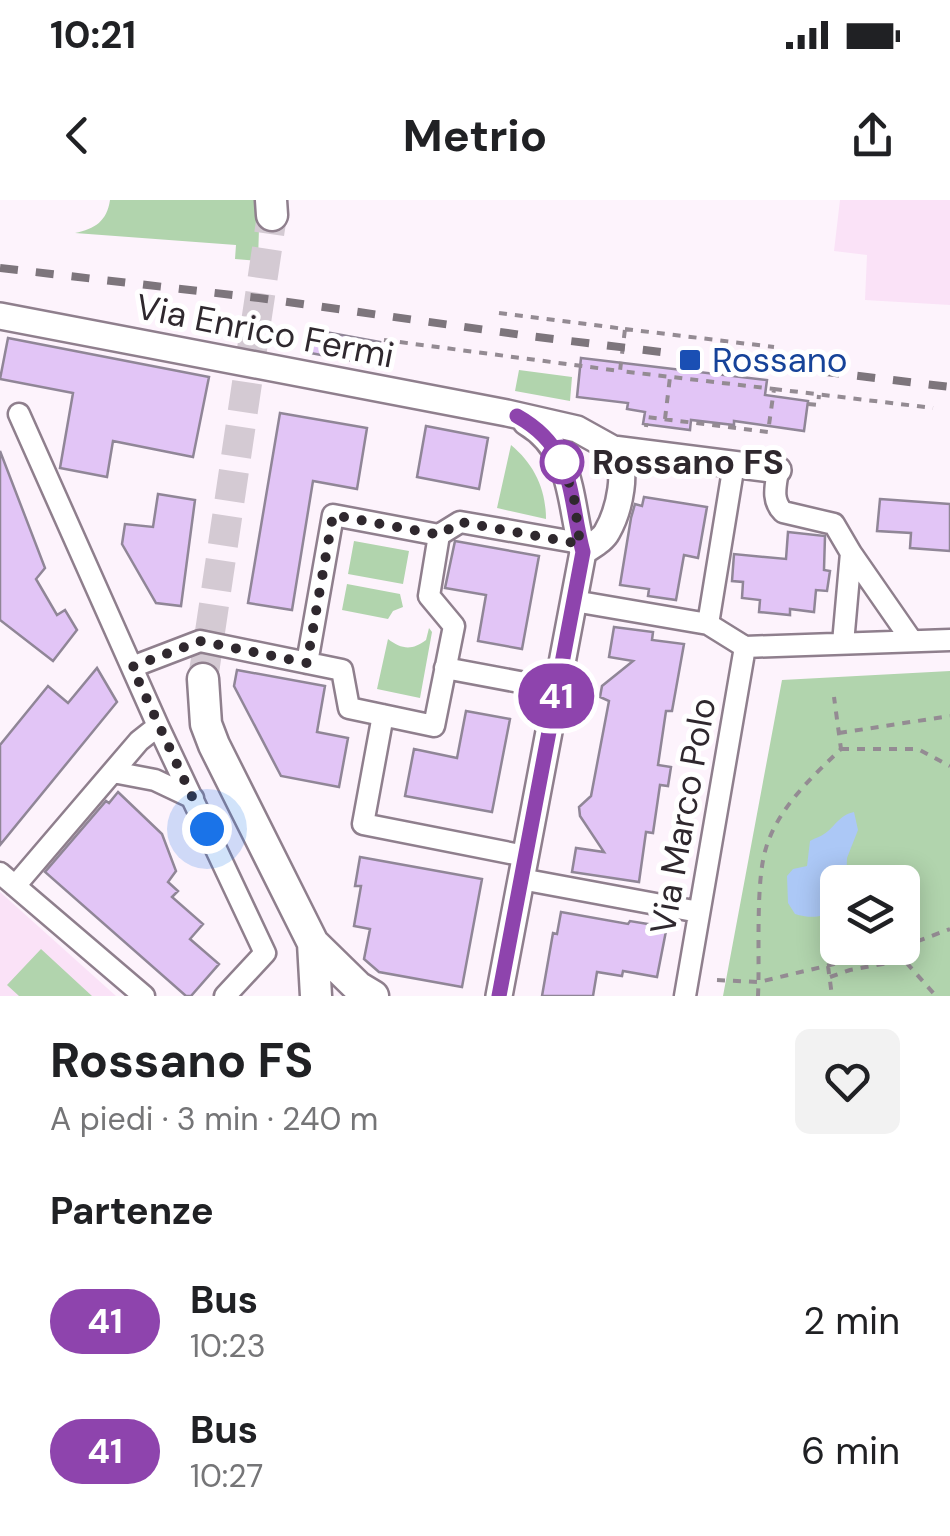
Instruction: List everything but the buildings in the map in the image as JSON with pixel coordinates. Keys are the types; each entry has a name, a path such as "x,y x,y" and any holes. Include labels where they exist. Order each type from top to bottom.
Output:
{"main road":[{"path":"202,679 204,714 214,744 313,943 358,987 373,996"},
{"path":"313,943 316,996"}],"street":[{"name":"Via Enrico Fermi","path":"0,316 517,416 577,429 613,448 778,470"},
{"path":"19,414 158,726 265,953 225,996"},
{"path":"499,996 582,548 574,498 560,456 539,430 517,416"},
{"path":"613,448 622,460 622,484"},
{"path":"307,663 333,515 440,535 460,522 582,548 606,535 622,484 632,466 654,454"},
{"path":"708,624 734,464"},
{"path":"778,470 774,496 777,506 783,512 834,524 912,642"},
{"path":"132,667 200,641 342,670 349,708 434,726 454,626 429,596 440,535"},
{"path":"843,644 851,552"},
{"path":"574,601 708,624 745,647 950,640"},
{"name":"Via Marco Polo","path":"685,996 745,647"},
{"path":"445,668 557,689"},
{"path":"383,715 363,824 699,912"},
{"path":"144,996 8,879 158,726"},
{"path":"113,772 155,780 192,798"}],"path":[{"path":"499,314 774,348"},
{"path":"620,371 625,329"},
{"path":"384,340 933,408"},
{"path":"666,419 670,377"},
{"path":"654,454 647,418 768,432 774,389"},
{"path":"808,404 818,405 819,394"},
{"path":"834,697 841,749"},
{"path":"839,733 950,716"},
{"path":"758,996 765,849 782,814 798,793 841,749 918,749 950,766"},
{"path":"920,940 950,929"},
{"path":"830,977 904,960 936,996"},
{"path":"717,980 759,982 828,965 832,996"}],"shaded area":[{"path":"840,200 950,200 950,305 865,300 867,255 834,251"},
{"path":"0,892 116,996 0,996"}],"green space":[{"path":"110,200 254,200 259,228 258,261 235,259 236,245 75,233 99,223"},
{"path":"519,370 572,377 570,401 515,391"},
{"path":"511,445 537,478 546,519 497,508"},
{"path":"354,541 409,551 403,584 348,574"},
{"path":"347,584 400,594 403,607 393,611 388,619 342,610"},
{"path":"429,628 432,632 420,698 377,689 388,639 402,647 416,646 426,640"},
{"path":"950,671 950,996 723,996 782,680"},
{"path":"41,949 92,996 19,996 7,985"}],"water":[{"path":"854,812 858,830 847,865 820,865 820,915 795,914 788,903 787,876 793,869 807,866 810,841"}],"tunnel":[{"path":"203,679 272,215"}],"railway":[{"path":"0,268 950,387"}],"bus line":[{"name":"41","path":"499,996 583,552 574,498 560,456 539,430 517,416"}],"place":[{"name":"Rossano","path":"690,360"},
{"name":"Rossano FS","path":"562,462"}],"route":[{"path":"207,829 132,667 200,641 307,663 333,515 440,535 460,522 580,544 574,498 562,462"}]}
